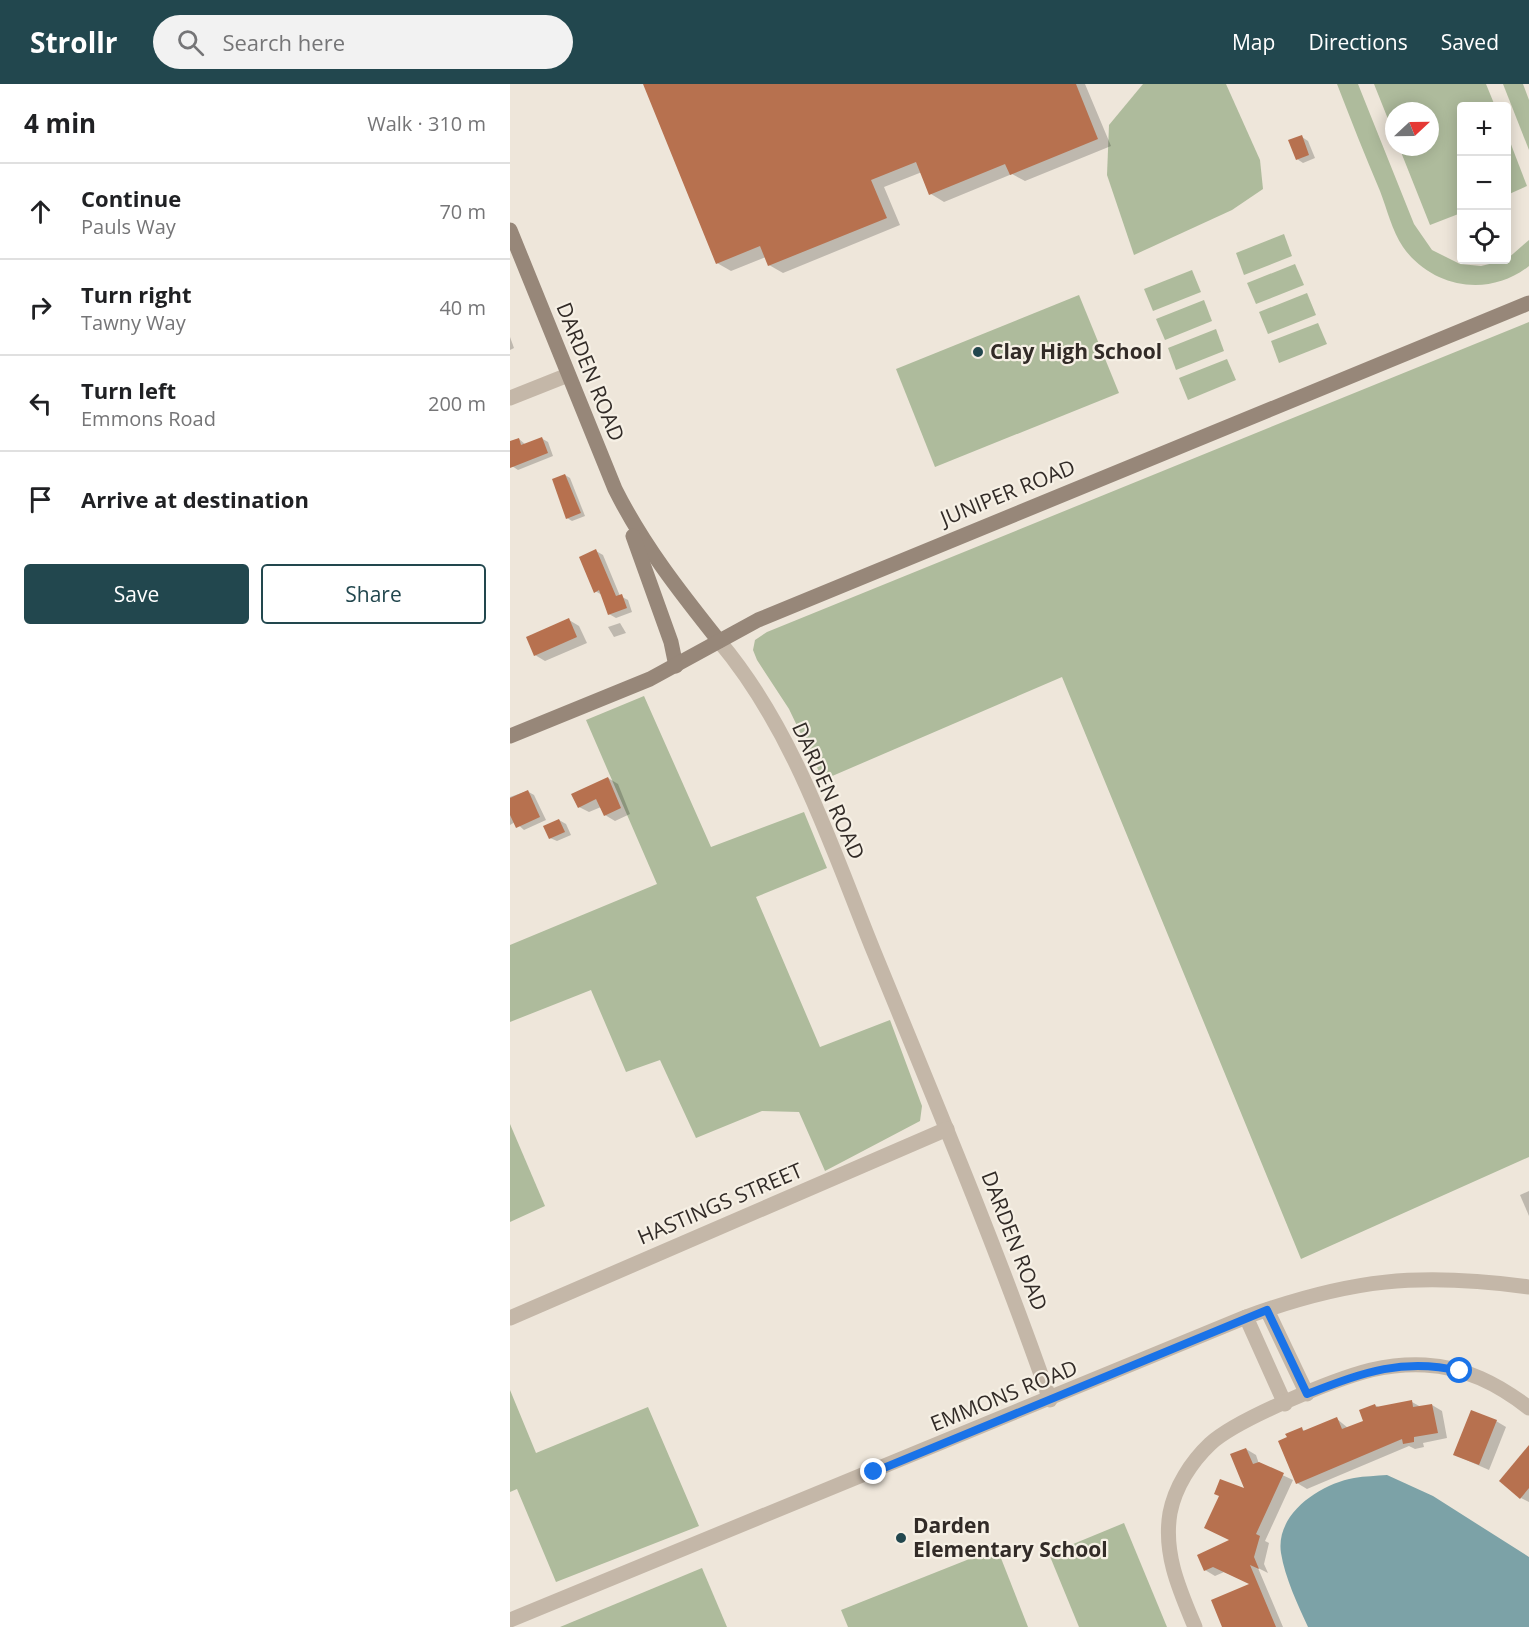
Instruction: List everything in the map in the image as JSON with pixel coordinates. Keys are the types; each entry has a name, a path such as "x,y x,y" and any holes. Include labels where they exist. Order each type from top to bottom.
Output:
{"street":[{"name":"DARDEN ROAD","path":"510,230 615,489 650,551 762,697 784,740 992,1237 1050,1400"},
{"name":"JUNIPER ROAD","path":"510,736 650,679 750,623 794,604 1529,303"},
{"path":"510,399 568,375"},
{"path":"615,489 662,613 676,666"},
{"name":"HASTINGS STREET","path":"510,1318 947,1128"},
{"name":"EMMONS ROAD","path":"510,1620 1050,1400 1246,1317 1312,1294 1397,1280 1448,1278 1529,1287"},
{"path":"1267,1310 1307,1394"},
{"path":"1246,1317 1285,1404"},
{"path":"1195,1627 1181,1593 1169,1549 1170,1512 1185,1474 1210,1443 1237,1426 1307,1394 1370,1370 1393,1366 1425,1365 1477,1376 1529,1408"}],"green space":[{"path":"1143,84 1226,84 1260,160 1263,189 1232,210 1134,255 1107,175 1109,125"},
{"path":"1337,84 1358,84 1414,224 1432,250 1457,264 1481,266 1511,264 1511,256 1529,240 1529,266 1513,276 1479,285 1462,284 1429,272 1403,247"},
{"path":"1374,84 1486,84 1493,102 1457,102 1457,215 1430,225 1403,156 1439,156 1439,102 1385,102 1385,112"},
{"path":"1503,84 1523,84 1529,100 1529,150 1511,102"},
{"path":"1511,144 1527,186 1511,193"},
{"path":"1284,234 1292,256 1244,275 1236,253"},
{"path":"1295,264 1304,285 1256,304 1247,283"},
{"path":"1192,270 1201,292 1153,311 1144,289"},
{"path":"1307,293 1316,315 1268,334 1259,312"},
{"path":"1079,295 1119,393 935,467 896,369"},
{"path":"1204,300 1212,321 1165,340 1156,319"},
{"path":"1529,322 1529,1157 1301,1259 1062,677 823,780 789,709 757,660 753,650 755,640 767,632"},
{"path":"1318,323 1327,344 1279,363 1271,341"},
{"path":"1216,329 1224,351 1176,370 1168,348"},
{"path":"1227,359 1236,380 1188,400 1179,378"},
{"path":"644,696 711,847 804,812 827,868 756,897 820,1047 890,1020 922,1106 920,1121 825,1171 799,1112 762,1111 696,1138 660,1060 626,1072 591,990 510,1022 510,945 657,884 586,720"},
{"path":"510,1124 545,1206 510,1222"},
{"path":"510,1390 536,1453 648,1407 699,1526 556,1582 517,1489 510,1492"},
{"path":"1124,1523 1167,1627 1079,1627 1049,1554"},
{"path":"997,1548 1028,1627 848,1627 841,1610"},
{"path":"702,1568 727,1627 560,1627"}],"water":[{"path":"1387,1475 1433,1496 1529,1557 1529,1627 1308,1627 1292,1591 1283,1562 1281,1539 1285,1526 1302,1503 1327,1487 1354,1478"}],"building":[{"path":"643,84 1076,84 1098,139 1010,175 1005,164 929,195 916,162 871,180 887,218 768,266 760,246 716,264"},
{"path":"1302,135 1309,155 1296,160 1288,140"},
{"path":"542,437 548,453 510,468 510,441 519,438 521,445"},
{"path":"565,474 581,513 566,519 552,479"},
{"path":"596,549 616,596 622,594 627,608 608,615 599,590 594,593 579,557"},
{"path":"569,618 577,637 534,656 526,637"},
{"path":"608,777 621,808 604,816 596,799 578,808 571,794"},
{"path":"528,790 540,817 516,828 510,815 510,798"},
{"path":"559,819 565,832 549,839 543,826"},
{"path":"1412,1400 1413,1407 1432,1404 1438,1433 1414,1437 1414,1442 1403,1444 1402,1439 1296,1484 1278,1441 1287,1437 1285,1434 1302,1427 1303,1431 1337,1417 1342,1429 1363,1421 1359,1410 1375,1404 1376,1407"},
{"path":"1471,1410 1497,1420 1479,1465 1453,1455"},
{"path":"1529,1445 1529,1488 1520,1499 1499,1481"},
{"path":"1246,1448 1253,1464 1259,1462 1284,1473 1256,1534 1260,1536 1254,1557 1259,1569 1250,1565 1276,1627 1222,1627 1211,1600 1249,1584 1213,1567 1204,1571 1197,1555 1229,1540 1204,1528 1219,1496 1214,1494 1220,1479 1244,1488 1230,1454"}],"place":[{"name":"Clay High School","path":"978,352"},
{"name":"Darden Elementary School","path":"901,1538"}],"route":[{"path":"874,1472 1267,1310 1307,1394 1370,1370 1393,1366 1425,1365 1460,1371"}]}
